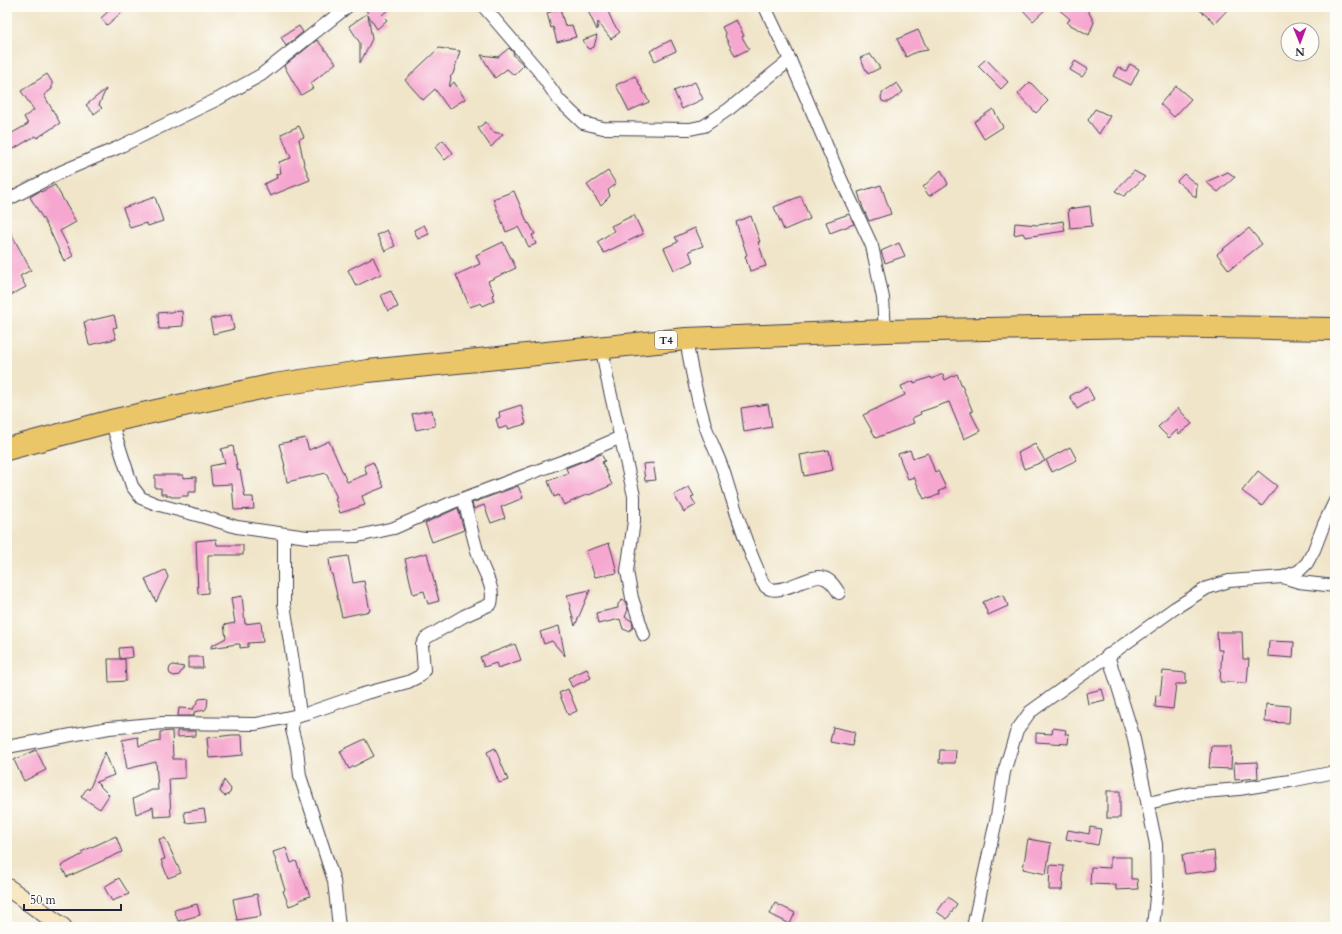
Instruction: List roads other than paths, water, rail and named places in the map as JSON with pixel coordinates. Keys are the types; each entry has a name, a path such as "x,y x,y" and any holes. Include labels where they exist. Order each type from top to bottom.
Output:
{"highway":[{"name":"T4","path":"7,449 111,420 274,385 368,371 686,339 885,332 1142,326 1335,328"}],"street":[{"path":"7,200 61,172 117,148 218,99 261,74 347,7"},
{"path":"484,7 538,70 559,100 583,122 603,128 690,130 704,126 729,109 790,60"},
{"path":"765,7 872,246 883,298 885,332"},
{"path":"686,339 694,383 706,428 725,476 748,547 763,582 772,590 796,585 820,576 826,578 839,592"},
{"path":"602,348 607,378 634,496 634,521 627,571 632,598 644,635"},
{"path":"111,420 132,486 141,498 156,504 237,528 307,537 358,536 394,528 424,514 582,454 621,437"},
{"path":"7,747 109,728 163,723 256,724 308,714 363,694 408,682 420,676 424,670 422,645 426,638 464,616 491,604 493,597 491,585 480,560 463,499"},
{"path":"973,927 997,816 1004,772 1017,730 1030,712 1174,608 1207,588 1229,581 1283,577 1299,571 1307,563 1314,550 1335,500"},
{"path":"284,534 284,604 295,674 296,716 292,730 297,749 300,776 334,881 339,927"},
{"path":"1283,577 1299,582 1335,586"},
{"path":"1108,655 1133,735 1156,844 1157,887 1153,927"},
{"path":"1148,804 1192,793 1246,788 1335,772"},
{"path":"7,887 63,927"}]}
